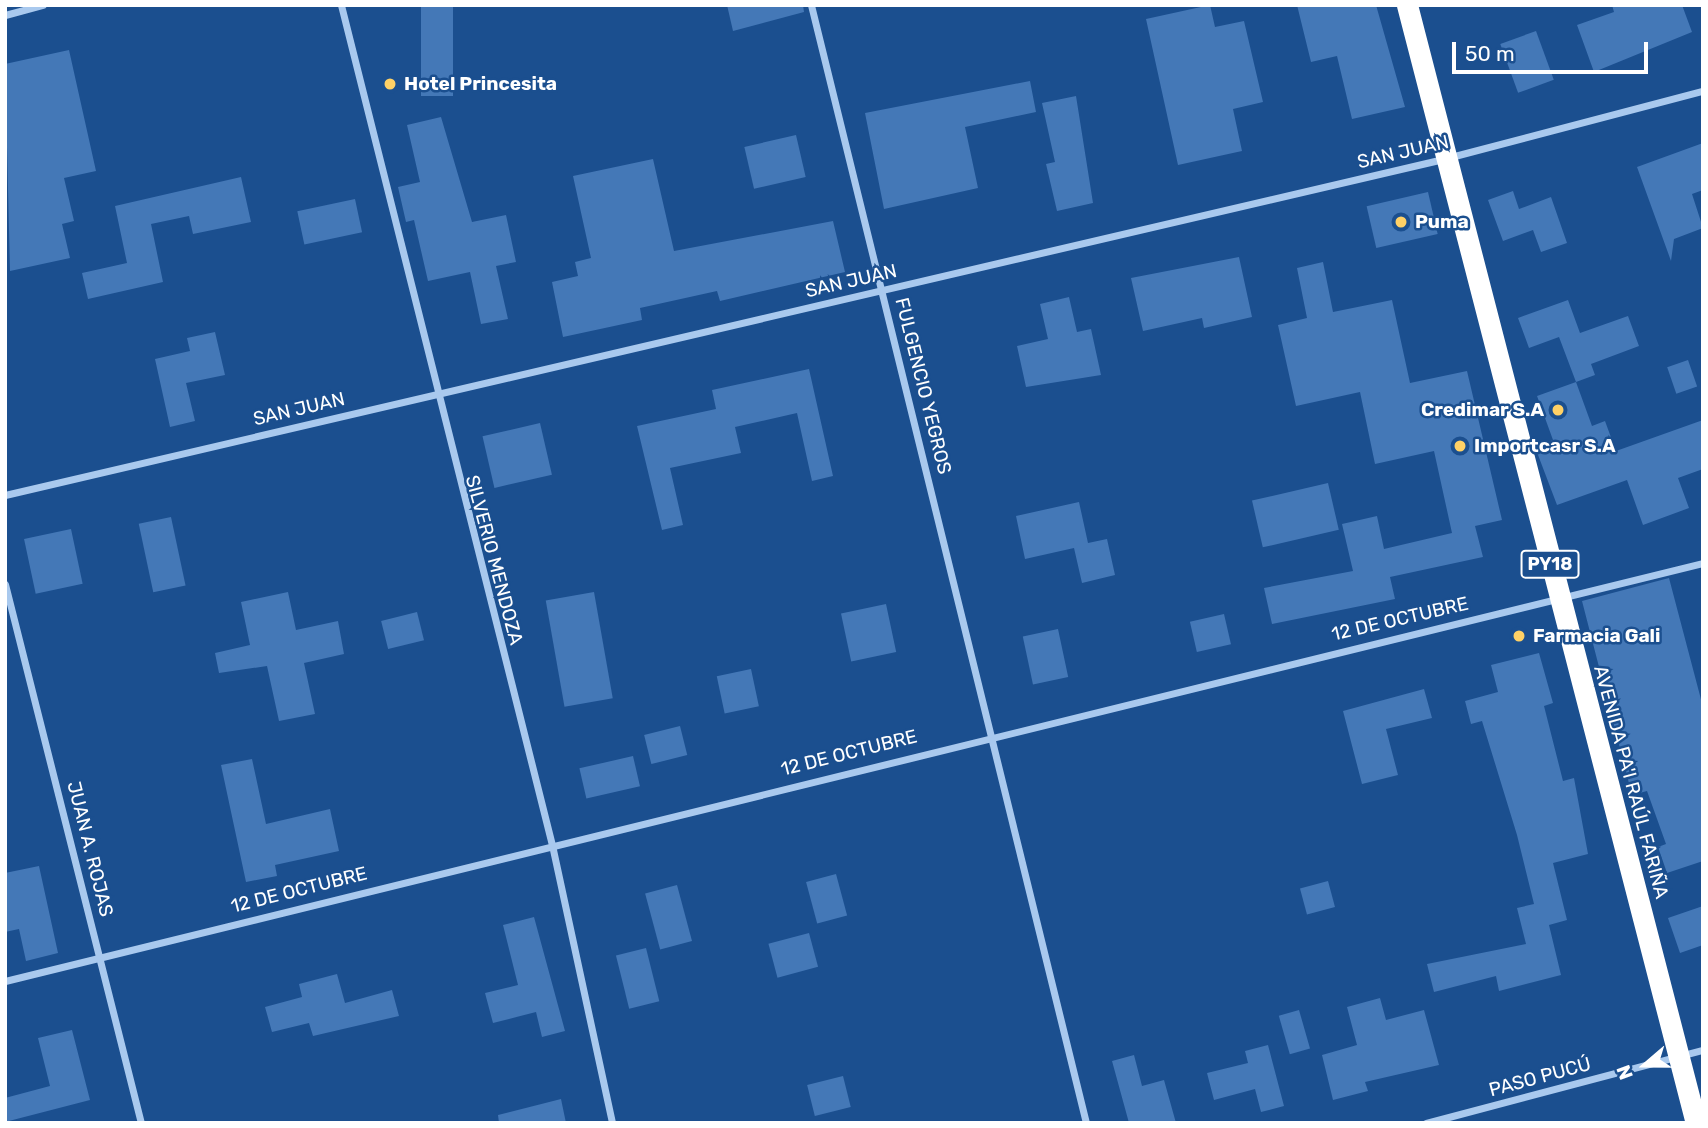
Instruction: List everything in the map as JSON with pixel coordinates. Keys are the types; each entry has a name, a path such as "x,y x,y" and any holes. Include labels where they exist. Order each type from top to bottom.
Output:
{"highway":[{"name":"AVENIDA PA'I RAÚL FARIÑA","path":"1407,5 1443,159 1696,1123"}],"street":[{"path":"5,15 43,5"},
{"name":"SILVERIO MENDOZA","path":"341,5 435,393 552,845 612,1123"},
{"name":"FULGENCIO YEGROS","path":"811,5 1086,1123"},
{"name":"SAN JUAN","path":"5,495 1443,159 1703,91"},
{"name":"12 DE OCTUBRE","path":"5,981 992,733 1703,563"},
{"name":"JUAN A. ROJAS","path":"5,584 101,955 141,1123"},
{"name":"PASO PUCÚ","path":"1426,1123 1703,1050"}],"building":[{"path":"421,5 453,5 453,96 421,96"},
{"path":"727,5 803,5 804,12 733,31"},
{"path":"1210,5 1215,27 1244,21 1263,102 1233,109 1242,151 1178,165 1146,19"},
{"path":"1297,5 1376,5 1405,107 1352,119 1337,56 1311,62"},
{"path":"1612,5 1682,5 1692,32 1594,72 1577,25 1614,12"},
{"path":"1536,31 1554,80 1518,93 1500,44"},
{"path":"69,50 96,171 64,178 74,221 62,224 70,258 10,271 5,64"},
{"path":"1030,81 1036,112 965,127 978,188 884,209 865,113"},
{"path":"1076,96 1093,203 1057,211 1046,164 1055,162 1042,103"},
{"path":"441,117 472,222 506,215 516,262 496,266 508,319 481,324 470,272 428,281 414,220 406,222 398,187 420,182 407,125"},
{"path":"796,135 806,177 754,189 744,147"},
{"path":"1703,143 1703,190 1692,194 1703,228 1674,239 1671,261 1637,167"},
{"path":"653,159 674,251 833,221 845,272 720,301 717,291 640,308 642,320 563,337 552,282 578,276 575,262 591,258 573,176"},
{"path":"241,177 251,222 193,234 189,216 151,224 163,282 88,299 82,273 127,263 115,206"},
{"path":"1513,191 1519,209 1551,197 1567,243 1541,252 1533,230 1503,241 1488,200"},
{"path":"1428,192 1438,234 1376,248 1367,206"},
{"path":"355,199 362,232 304,245 297,211"},
{"path":"1239,257 1252,317 1204,328 1202,318 1143,331 1131,278"},
{"path":"1323,262 1333,312 1392,300 1410,383 1467,371 1502,520 1475,526 1483,557 1390,577 1395,599 1272,624 1264,588 1353,571 1342,524 1377,516 1384,549 1452,533 1434,451 1375,464 1360,392 1296,406 1278,325 1307,318 1297,268"},
{"path":"1069,297 1077,332 1091,329 1101,375 1026,387 1017,346 1048,339 1040,304"},
{"path":"1568,300 1580,333 1628,316 1639,346 1591,364 1595,375 1576,382 1559,337 1529,348 1518,318"},
{"path":"215,332 225,375 186,383 195,421 170,427 155,359 190,351 187,338"},
{"path":"1688,360 1697,386 1676,394 1667,367"},
{"path":"809,369 833,476 812,481 797,413 735,427 741,453 670,468 683,525 662,530 637,426 716,409 712,390"},
{"path":"1576,382 1592,426 1605,421 1616,451 1703,420 1703,469 1678,478 1689,508 1643,525 1627,480 1557,505 1535,447 1553,440 1537,396"},
{"path":"540,423 552,475 494,488 483,436"},
{"path":"1328,483 1339,530 1263,547 1252,501"},
{"path":"1079,502 1088,543 1107,539 1115,575 1082,583 1074,548 1025,559 1016,516"},
{"path":"171,517 186,585 153,592 139,524"},
{"path":"71,529 83,584 36,594 24,539"},
{"path":"1669,578 1703,707 1703,861 1667,873 1658,847 1666,844 1647,791 1632,795 1582,601"},
{"path":"288,592 296,630 338,621 344,654 304,663 315,714 279,721 267,666 219,673 215,653 250,645 241,602"},
{"path":"594,592 613,698 564,707 546,601"},
{"path":"886,604 896,652 851,661 841,614"},
{"path":"417,612 424,640 388,649 381,621"},
{"path":"1224,614 1231,644 1197,652 1190,622"},
{"path":"1058,629 1068,677 1033,684 1023,636"},
{"path":"1539,653 1553,703 1544,706 1563,781 1574,778 1588,854 1553,863 1567,920 1549,925 1561,975 1499,991 1496,976 1434,992 1427,964 1526,944 1517,908 1534,904 1517,835 1482,721 1471,724 1465,701 1498,692 1491,665"},
{"path":"751,669 759,706 725,713 717,676"},
{"path":"1424,689 1432,718 1386,729 1398,775 1362,784 1343,711"},
{"path":"680,726 687,755 651,764 644,735"},
{"path":"633,756 640,786 586,799 579,768"},
{"path":"252,759 266,824 330,809 339,851 275,865 277,876 246,882 221,765"},
{"path":"39,866 58,953 26,961 19,929 5,932 5,873"},
{"path":"836,874 847,916 817,924 806,882"},
{"path":"1328,881 1335,907 1307,915 1300,889"},
{"path":"677,885 692,941 660,950 645,894"},
{"path":"1703,906 1703,945 1680,953 1668,918"},
{"path":"534,917 565,1031 542,1037 536,1012 493,1023 485,993 518,985 503,925"},
{"path":"809,933 818,967 777,978 768,944"},
{"path":"646,948 659,1001 629,1009 616,955"},
{"path":"337,974 345,1003 392,990 399,1016 313,1036 309,1023 272,1032 265,1007 302,997 299,984"},
{"path":"1380,998 1386,1020 1424,1010 1439,1065 1365,1082 1368,1091 1333,1100 1322,1055 1357,1045 1347,1007"},
{"path":"1299,1010 1310,1048 1290,1054 1279,1016"},
{"path":"72,1030 90,1100 5,1122 5,1098 50,1086 38,1038"},
{"path":"1268,1045 1284,1106 1261,1112 1255,1089 1214,1100 1207,1073 1248,1063 1245,1051"},
{"path":"1134,1055 1142,1086 1164,1080 1176,1123 1129,1123 1112,1061"},
{"path":"843,1076 851,1107 815,1116 807,1085"},
{"path":"561,1099 566,1123 499,1123 498,1115"}],"place":[{"name":"Hotel Princesita","path":"390,84"},
{"name":"Puma","path":"1401,222"},
{"name":"Credimar S.A","path":"1558,410"},
{"name":"Importcasr S.A","path":"1460,446"},
{"name":"Farmacia Gali","path":"1519,636"}]}
